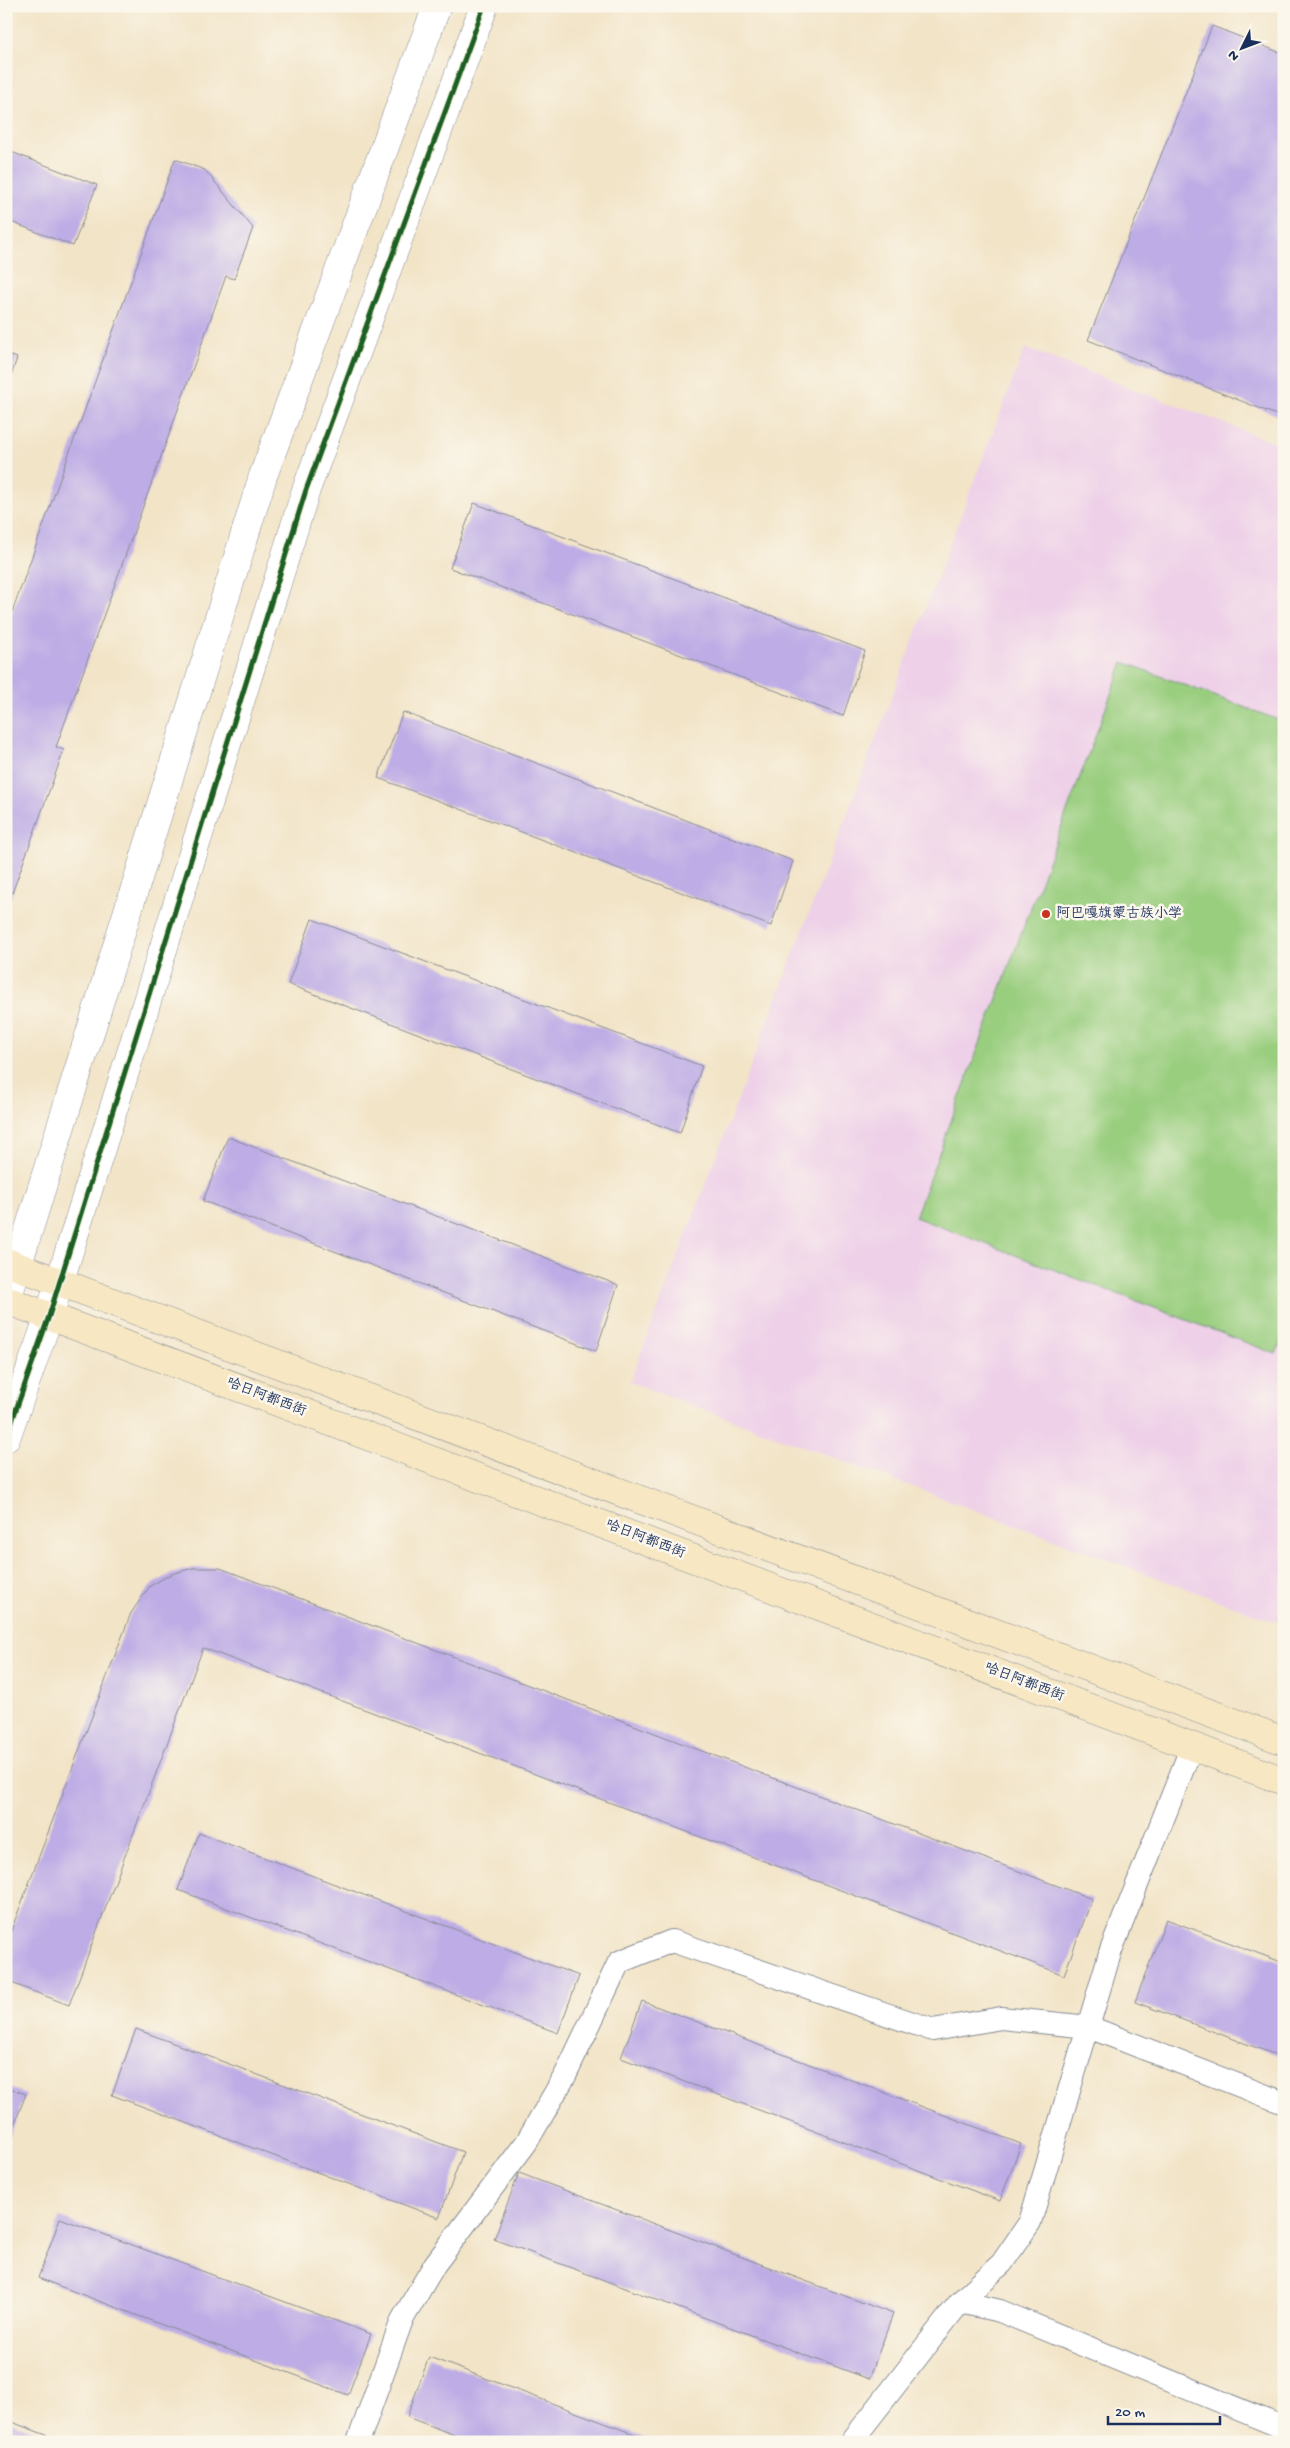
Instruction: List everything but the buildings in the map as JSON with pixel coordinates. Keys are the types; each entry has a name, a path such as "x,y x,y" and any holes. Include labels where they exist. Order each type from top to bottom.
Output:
{"main road":[{"path":"12,1264 1284,1741"},
{"name":"哈日阿都西街","path":"7,1301 1284,1781"}],"street":[{"path":"7,1301 12,1264 263,476 437,6"},
{"path":"6,1438 60,1282 306,490 484,6"}],"lane":[{"path":"851,2442 960,2302 1002,2264 1030,2222 1110,1953 1192,1746"},
{"path":"358,2442 402,2320 435,2264 526,2143 566,2074 619,1962 672,1941 933,2030 1001,2018 1089,2027 1284,2103"},
{"path":"960,2302 1000,2310 1284,2428"}],"shaded area":[{"name":"阿巴嘎旗蒙古族小学","path":"1025,348 1284,446 1284,1625 630,1382"}],"green space":[{"path":"1123,662 1284,722 1284,1334 1276,1354 915,1217"}],"cycle path":[{"path":"6,1438 49,1316 306,490 484,6"}],"place":[{"name":"阿巴嘎旗蒙古族小学","path":"1046,914"}]}
